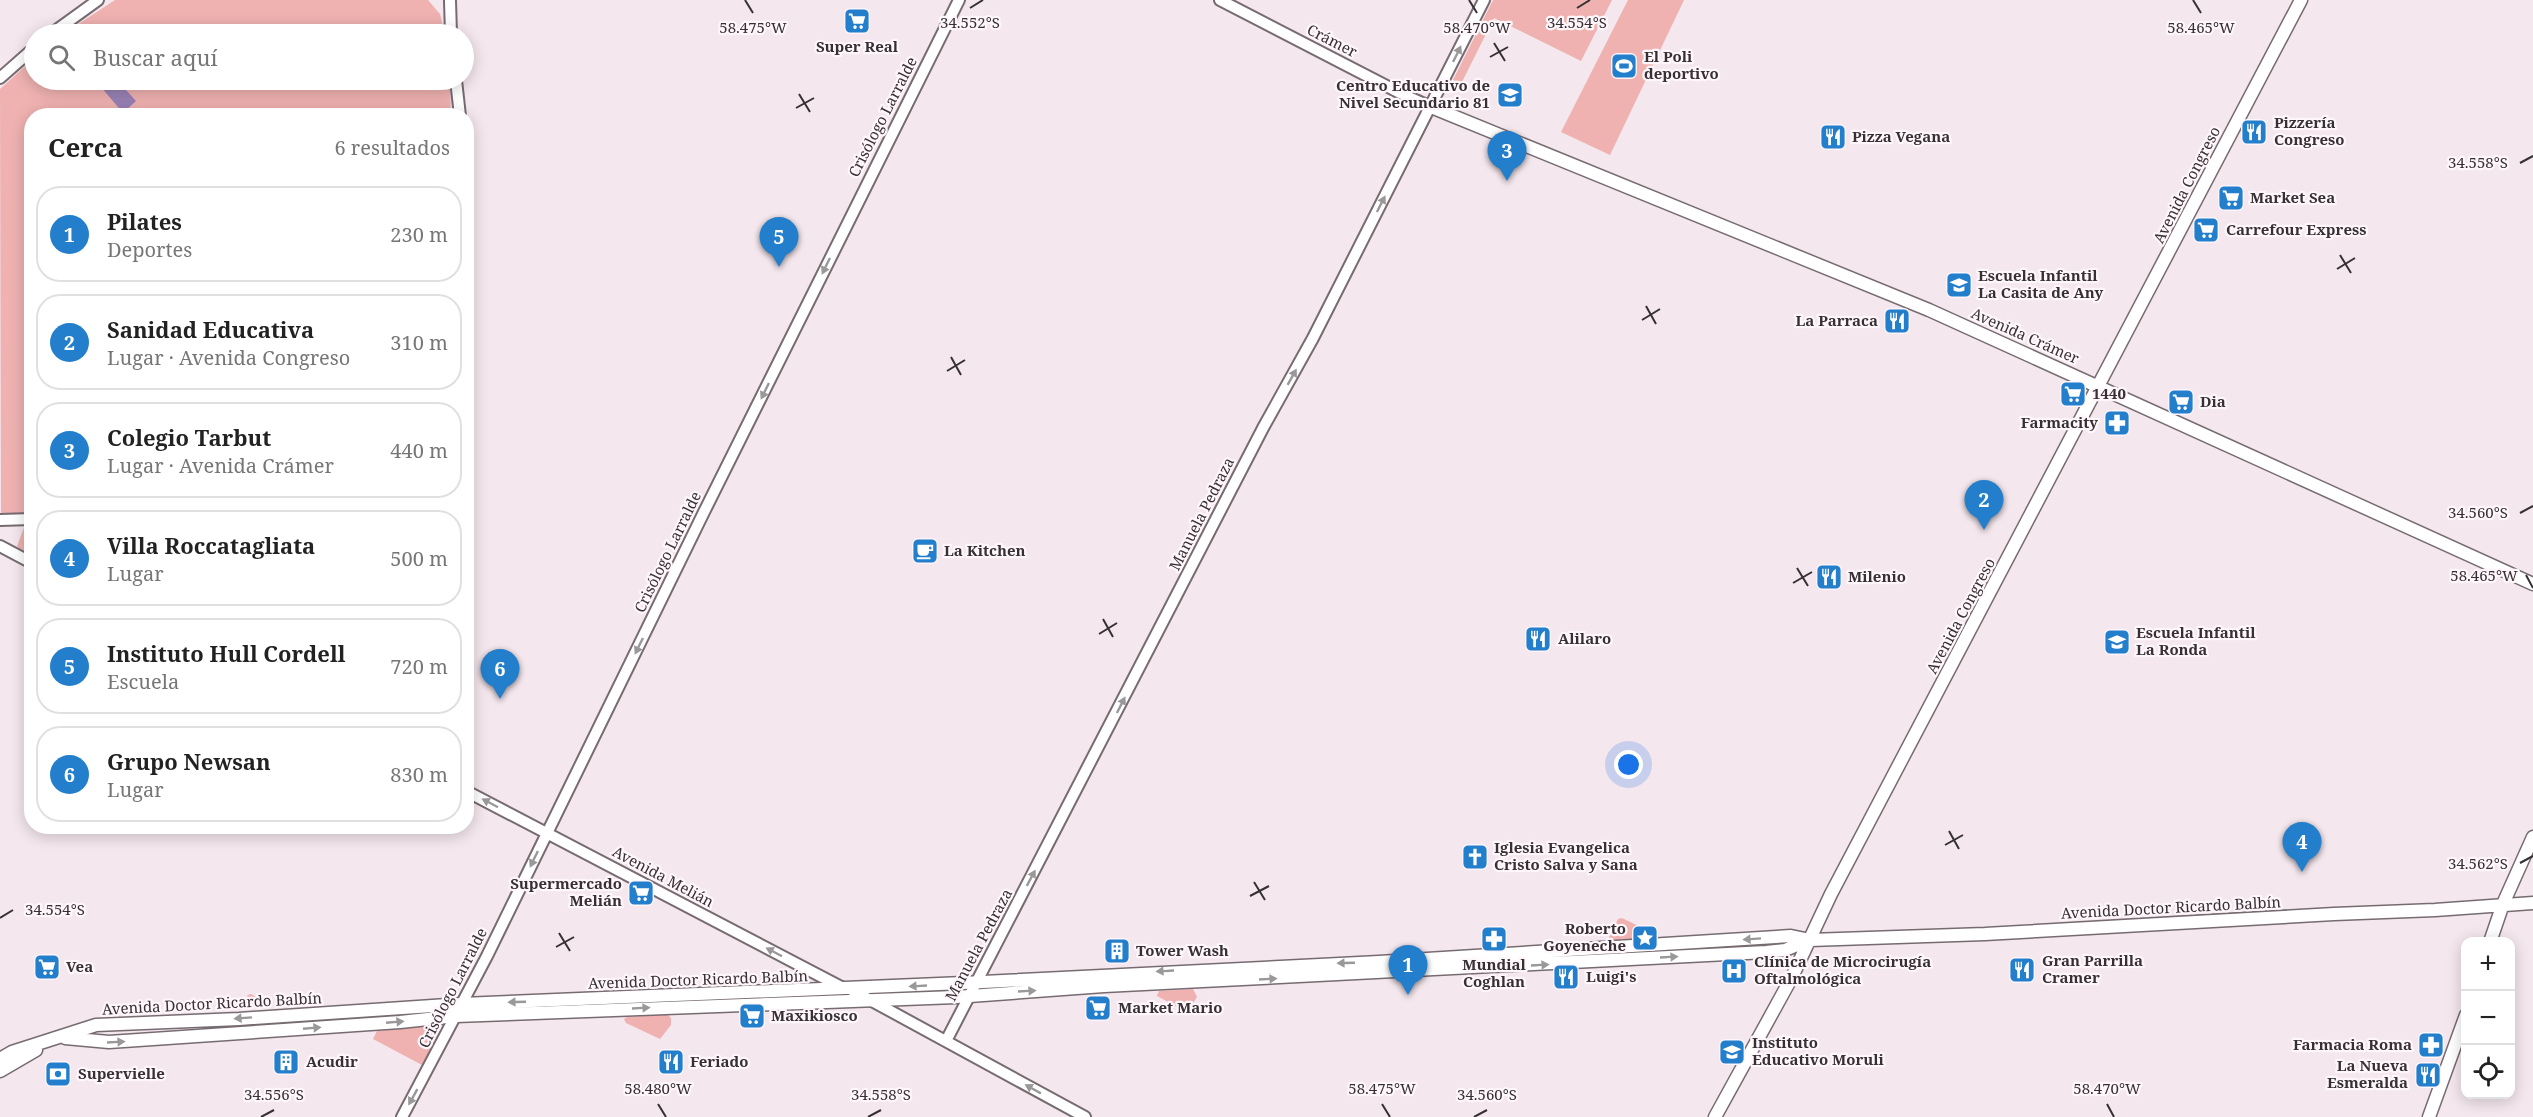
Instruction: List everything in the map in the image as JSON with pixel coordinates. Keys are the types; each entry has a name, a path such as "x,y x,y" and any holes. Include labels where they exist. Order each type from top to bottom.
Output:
{"main road":[{"name":"Avenida Congreso","path":"1715,1117 1798,964 1836,884 2301,0"},
{"name":"Avenida Crámer","path":"1431,107 1817,263 2099,385 2533,584"},
{"path":"2492,937 2503,904 2533,837"},
{"name":"Avenida Doctor Ricardo Balbín","path":"58,1037 96,1025 462,1004 848,989 1379,962 1791,936 1810,940 1985,934 2533,903"},
{"name":"Avenida Doctor Ricardo Balbín","path":"58,1037 109,1042 456,1016 969,995 1785,950 1810,940"},
{"path":"1785,950 1798,964"},
{"path":"2429,1117 2461,1029"},
{"path":"0,1059 12,1052 58,1037"},
{"path":"0,1071 58,1037"}],"street":[{"path":"65,24 98,0"},
{"path":"450,0 451,24"},
{"name":"Crisólogo Larralde","path":"402,1117 462,1004 958,0"},
{"name":"Crámer","path":"1220,0 1431,107"},
{"name":"Manuela Pedraza","path":"946,1041 1263,428 1313,338 1484,0"},
{"path":"0,78 24,57"},
{"path":"457,90 459,108"},
{"path":"0,520 24,520"},
{"path":"0,533 3,547 24,559"},
{"name":"Avenida Melián","path":"474,794 848,989 1085,1117"}],"shaded area":[{"path":"115,0 428,0 440,14 442,24 78,24"},
{"path":"1493,0 1612,0 1581,61 1494,18 1461,84 1453,80"},
{"name":"El Poli deportivo","path":"1628,0 1684,0 1610,155 1561,132"},
{"path":"24,67 24,90 450,90 451,108 24,108 24,513 1,514 0,89"},
{"path":"104,90 126,90 136,101 128,108 119,108"},
{"path":"24,528 24,554 17,546"},
{"path":"1622,918 1655,934 1659,940 1613,942 1609,937 1618,919"},
{"path":"1193,989 1197,997 1185,1011 1157,996 1159,991"},
{"path":"251,994 271,1006 241,1008 248,995"},
{"path":"667,1014 671,1018 671,1025 660,1039 626,1023 624,1019 627,1017"},
{"path":"433,1025 439,1034 422,1065 373,1039 377,1031"}],"place":[{"name":"Super Real","path":"857,21"},
{"name":"El Poli deportivo","path":"1624,66"},
{"name":"Centro Educativo de Nivel Secundario 81","path":"1510,95"},
{"name":"Pizzería Congreso","path":"2254,132"},
{"name":"Pizza Vegana","path":"1833,137"},
{"name":"Colegio Tarbut","path":"1507,181"},
{"name":"Market Sea","path":"2231,198"},
{"name":"Carrefour Express","path":"2206,230"},
{"name":"Instituto Hull Cordell","path":"779,267"},
{"name":"Escuela Infantil La Casita de Any","path":"1959,285"},
{"name":"La Parraca","path":"1897,321"},
{"name":"1440","path":"2073,394"},
{"name":"Dia","path":"2181,402"},
{"name":"Farmacity","path":"2117,423"},
{"name":"Sanidad Educativa","path":"1984,530"},
{"name":"La Kitchen","path":"925,551"},
{"name":"Milenio","path":"1829,577"},
{"name":"Alilaro","path":"1538,639"},
{"name":"Escuela Infantil La Ronda","path":"2117,642"},
{"name":"Grupo Newsan","path":"500,699"},
{"name":"Iglesia Evangelica Cristo Salva y Sana","path":"1475,857"},
{"name":"Villa Roccatagliata","path":"2302,872"},
{"name":"Supermercado Melián","path":"641,893"},
{"name":"Roberto Goyeneche","path":"1645,938"},
{"name":"Mundial Coghlan","path":"1494,939"},
{"name":"Tower Wash","path":"1117,951"},
{"name":"Vea","path":"47,967"},
{"name":"Gran Parrilla Cramer","path":"2022,970"},
{"name":"Clínica de Microcirugía Oftalmológica","path":"1734,971"},
{"name":"Luigi's","path":"1566,977"},
{"name":"Pilates","path":"1408,995"},
{"name":"Market Mario","path":"1098,1008"},
{"name":"Maxikiosco","path":"752,1016"},
{"name":"Farmacia Roma","path":"2431,1045"},
{"name":"Instituto Educativo Moruli","path":"1732,1052"},
{"name":"Acudir","path":"286,1062"},
{"name":"Feriado","path":"671,1062"},
{"name":"Supervielle","path":"58,1074"},
{"name":"La Nueva Esmeralda","path":"2428,1075"}]}
